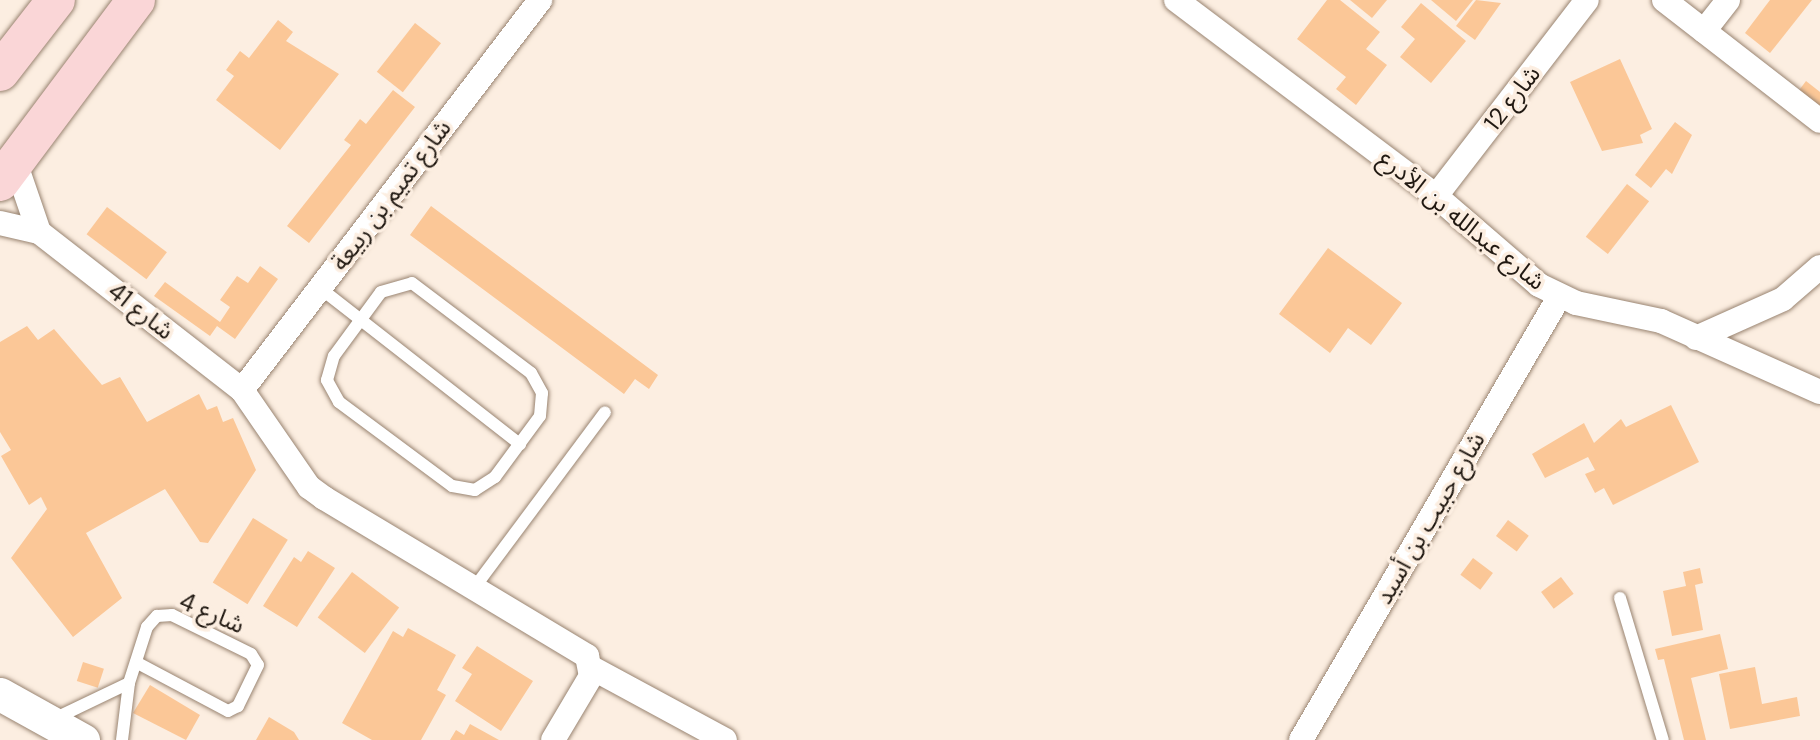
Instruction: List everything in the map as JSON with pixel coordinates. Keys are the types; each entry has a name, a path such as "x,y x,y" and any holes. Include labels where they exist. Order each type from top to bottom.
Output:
{"main road":[{"path":"0,72 55,0"},
{"path":"8,172 136,0"},
{"path":"5,694 83,740"}],"street":[{"name":"شارع تميم بن ربيعة","path":"242,390 540,0"},
{"name":"شارع عبدالله بن الأدرع","path":"1176,0 1436,196 1559,297 1646,317 1820,392"},
{"name":"شارع 12","path":"1436,196 1587,0"},
{"path":"1664,0 1820,121"},
{"path":"1704,31 1728,0"},
{"name":"شارع 41","path":"8,172 39,232 242,390 310,486 477,584 576,646 592,668"},
{"name":"شارع 41","path":"0,223 39,232"},
{"path":"1696,338 1783,299 1820,267"},
{"name":"شارع حبيب بن أسيد","path":"1301,740 1559,297"},
{"path":"553,740 592,668 725,740"}],"lane":[{"path":"412,283 531,373 543,405 520,443 486,485 463,490 339,402 328,367 360,318 390,285 412,283"},
{"path":"320,288 520,443"},
{"path":"477,584 605,412"},
{"path":"1620,598 1663,740"},
{"name":"شارع 4","path":"122,740 129,683 147,627 157,616 172,615 251,654 258,670 238,706 228,711 136,663"},
{"path":"49,720 129,683"}],"building":[{"path":"1327,0 1340,0 1380,32 1366,49 1387,65 1356,105 1336,89 1346,77 1297,39"},
{"path":"1350,0 1387,0 1372,18"},
{"path":"1431,0 1473,0 1456,21"},
{"path":"1476,0 1501,3 1475,40 1456,26"},
{"path":"1770,0 1812,0 1770,53 1745,33"},
{"path":"1421,3 1466,41 1431,83 1400,57 1415,39 1401,27"},
{"path":"278,20 293,32 286,41 339,74 280,150 216,100 234,76 226,70 240,51 249,58"},
{"path":"415,23 441,43 403,92 377,72"},
{"path":"1620,59 1652,129 1640,135 1643,143 1602,151 1570,82"},
{"path":"1806,81 1820,92 1820,116 1794,97"},
{"path":"393,90 415,107 309,243 287,226 351,145 344,140 360,119 366,124"},
{"path":"1675,122 1692,135 1672,174 1666,169 1651,188 1635,175"},
{"path":"1627,184 1649,201 1608,254 1586,237"},
{"path":"431,206 658,375 649,389 635,379 624,394 410,235"},
{"path":"107,207 167,252 146,279 87,234"},
{"path":"1328,248 1402,303 1371,345 1348,328 1330,353 1279,314"},
{"path":"260,266 278,279 235,339 217,326 210,336 154,296 165,282 220,322 230,307 220,300 237,276 248,283"},
{"path":"27,326 38,340 54,329 102,385 120,377 147,422 199,394 207,410 217,406 223,422 233,418 256,470 208,543 200,542 165,489 86,533 122,598 73,637 11,558 47,509 41,497 29,505 1,456 11,450 0,432 0,342"},
{"path":"1671,405 1699,462 1613,505 1604,488 1595,493 1585,474 1595,470 1588,457 1545,478 1532,454 1584,423 1594,443 1621,419 1626,427"},
{"path":"253,518 288,540 247,604 213,582"},
{"path":"1508,520 1529,536 1517,552 1496,536"},
{"path":"308,551 335,568 297,627 263,606 294,557 301,562"},
{"path":"1473,558 1493,573 1480,590 1460,575"},
{"path":"1700,568 1703,583 1695,585 1703,630 1672,636 1663,591 1686,586 1683,572"},
{"path":"352,572 399,608 365,653 318,618"},
{"path":"1561,577 1574,594 1554,609 1541,592"},
{"path":"408,628 456,655 437,690 446,695 421,740 372,740 342,723 393,631 403,637"},
{"path":"1720,634 1728,669 1691,678 1706,740 1684,740 1664,659 1658,660 1655,649"},
{"path":"477,646 533,681 501,731 455,701 472,674 462,668"},
{"path":"83,662 104,669 98,688 77,681"},
{"path":"1755,667 1762,704 1797,697 1800,716 1730,729 1719,674"},
{"path":"150,685 200,715 186,740 133,713"},
{"path":"269,717 294,732 299,740 256,740"},
{"path":"470,724 499,740 450,740 456,730 464,735"}]}
